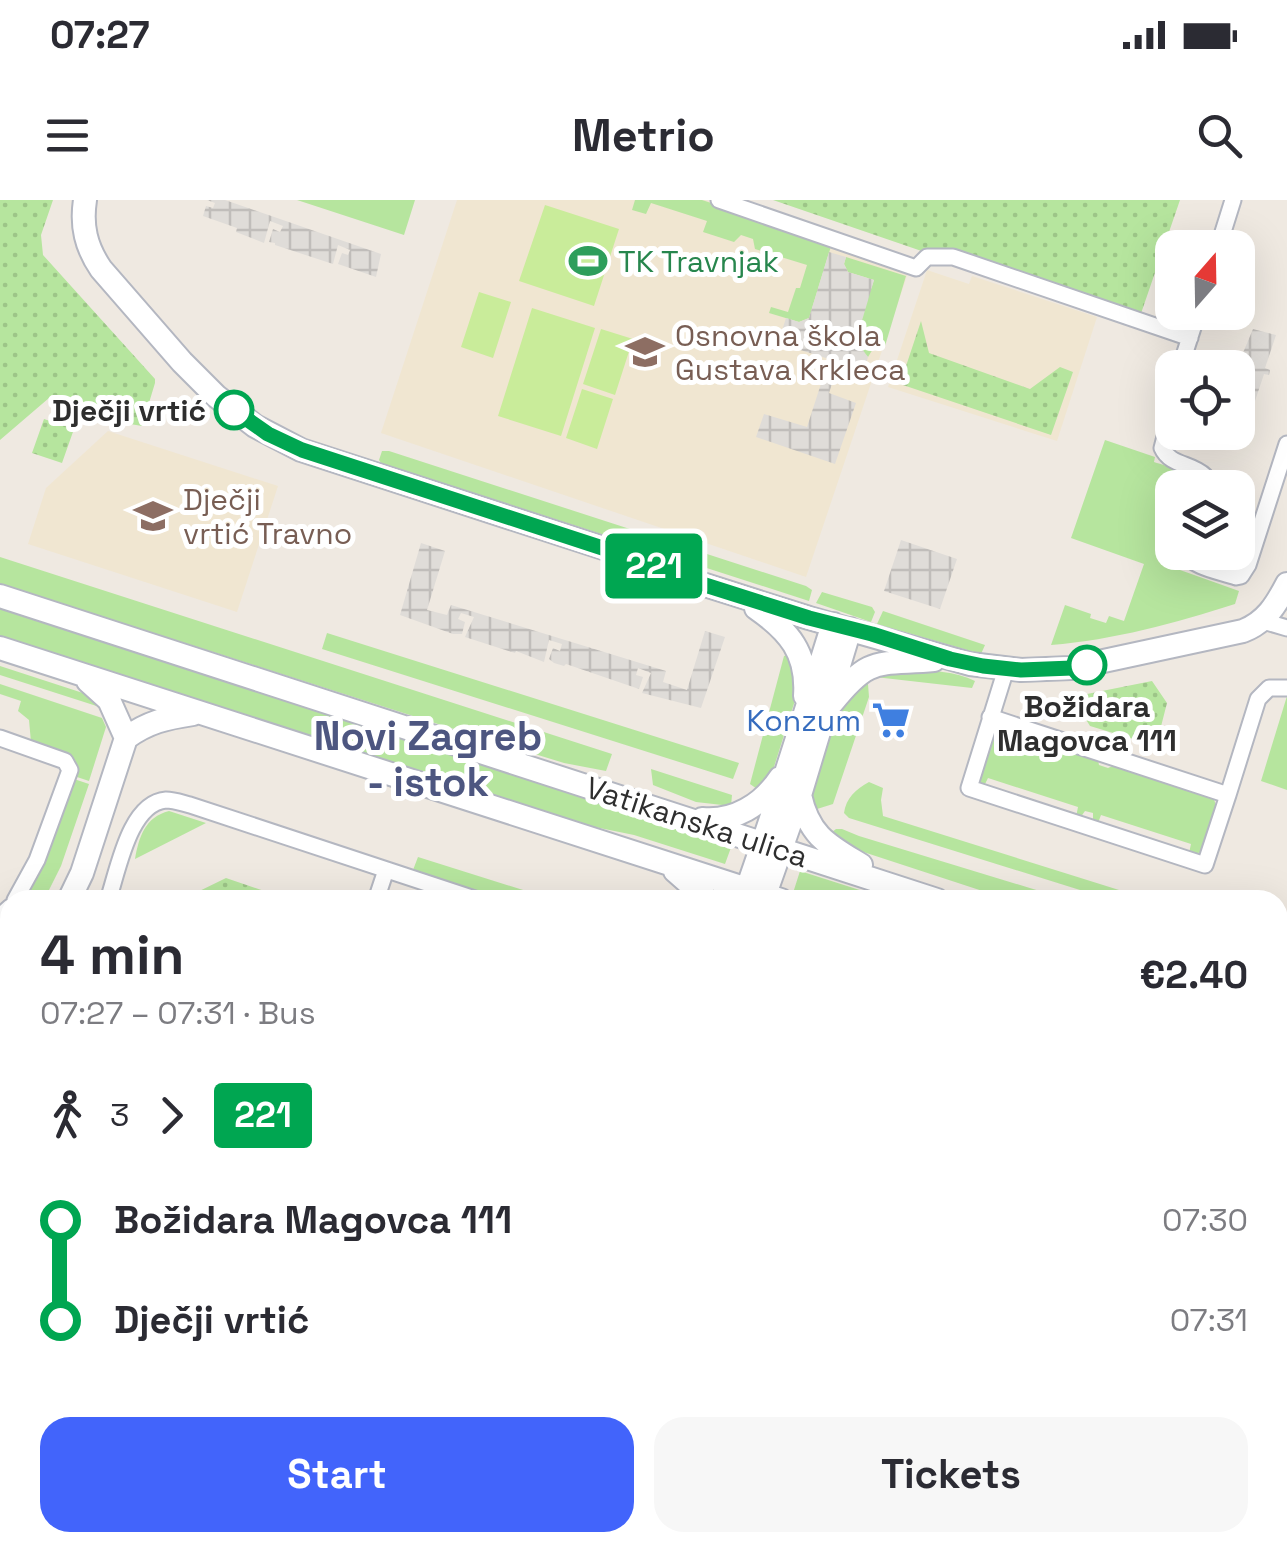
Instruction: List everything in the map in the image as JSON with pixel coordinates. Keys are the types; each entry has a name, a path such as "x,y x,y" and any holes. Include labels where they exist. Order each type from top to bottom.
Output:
{"street":[{"path":"85,200 85,235 101,269 205,385 256,426 332,461 736,594 950,659 1006,669 1072,668 1254,626 1262,621 1287,584"},
{"path":"718,200 916,268 927,258 952,258 1190,338"},
{"path":"1224,230 1233,200"},
{"path":"1186,350 1192,330"},
{"path":"1255,542 1287,444"},
{"path":"1164,450 1171,460 1198,470"},
{"path":"1214,570 1236,577 1244,570"},
{"path":"736,594 780,626 793,641 814,712 800,795 772,846"},
{"name":"Vatikanska ulica","path":"0,596 904,890"},
{"path":"1262,621 1287,628"},
{"path":"684,818 725,819 765,797 790,763 814,712 842,626"},
{"name":"Vatikanska ulica","path":"0,648 741,890"},
{"path":"814,712 866,669 886,662 950,659"},
{"path":"1006,669 969,788 1204,864 1258,699 1269,688 1287,688"},
{"path":"82,675 110,700 126,738"},
{"path":"74,890 126,738 161,718 201,713"},
{"path":"990,717 1228,795"},
{"path":"0,738 65,760 70,770 37,860 20,890"},
{"path":"762,890 790,763"},
{"path":"800,795 808,821 819,838 898,888"},
{"path":"111,890 135,822 148,806 167,800 447,890"},
{"path":"664,862 696,890"},
{"path":"379,890 386,870"}],"shaded area":[{"path":"207,200 225,200 381,254 376,277 338,264 342,253 348,255 350,250 338,245 333,264 269,242 273,229 280,232 283,226 270,221 264,243 236,232 237,228 203,216 206,206 213,208 215,203"},
{"name":"Osnovna škola Gustava Krkleca","path":"457,200 705,200 909,270 806,577 381,433"},
{"path":"829,252 846,257 848,272 874,280 858,334 859,345 868,357 865,368 840,360 829,393 856,403 835,464 756,437 764,414 807,427 829,359 778,343 786,318 799,322 809,318"},
{"path":"927,270 969,284 972,276 1097,317 1057,441 888,387"},
{"path":"1253,330 1276,335 1265,368 1270,370 1269,375 1264,374 1255,401 1255,350 1244,350"},
{"name":"Dječji vrtić Travno","path":"108,431 278,486 237,612 28,544 46,488"},
{"path":"901,540 957,559 940,609 884,591"},
{"path":"421,543 445,551 427,610 447,615 451,605 666,671 663,682 687,690 705,631 725,637 701,708 642,693 651,673 638,668 636,675 643,677 639,689 554,663 549,659 553,648 560,651 562,644 549,640 544,662 465,637 474,617 461,613 458,619 465,622 462,634 453,634 400,615"}],"green space":[{"path":"0,200 53,200 41,235 43,255 155,379 142,426 49,398 0,440"},
{"path":"297,200 415,200 404,235"},
{"path":"635,200 702,200 832,243 809,318 799,322 769,313 771,307 788,312 807,265 755,249 753,239 741,235 734,242 703,232 707,221 651,203 646,214 632,210"},
{"path":"773,200 1180,200 1170,230 1155,230 1155,273 1137,325"},
{"path":"545,205 619,229 594,306 519,281"},
{"path":"846,257 906,276 885,346 876,344 868,357 859,341 859,331 874,280 848,272"},
{"path":"479,292 511,302 493,358 461,347"},
{"path":"532,308 595,328 561,436 498,416"},
{"path":"921,321 929,353 1030,389 1060,367 1073,372 1051,435 900,384"},
{"path":"601,329 633,339 615,395 583,384"},
{"path":"582,389 613,399 597,449 566,438"},
{"path":"44,419 74,429 62,463 32,453"},
{"path":"1105,440 1155,457 1154,462 1178,470 1155,470 1155,570 1180,570 1239,591 1235,604 1121,635 1051,645 1065,605 1106,623 1109,616 1124,621 1144,564 1071,538"},
{"path":"382,451 806,586 812,590 809,601 381,463"},
{"path":"0,557 612,754 606,771 564,763 0,584"},
{"path":"822,592 872,607 875,612 871,622 816,603"},
{"path":"0,606 733,842 725,864 634,835 580,824 0,638"},
{"path":"883,611 985,645 981,654 877,624"},
{"path":"327,633 739,763 733,779 322,649"},
{"path":"792,654 798,691 773,770 760,791 750,784 784,656"},
{"path":"0,666 86,694 109,710 0,675"},
{"path":"909,668 951,673 975,681 972,688 875,677"},
{"path":"863,678 869,697 833,804 817,809 811,799 834,713"},
{"path":"1152,681 1167,703 1156,746 1090,726 1072,697"},
{"path":"0,684 102,718 106,727 89,781 71,775 76,761 38,749 31,742 29,720 18,711 21,701 0,694"},
{"path":"1287,696 1287,790 1261,781"},
{"path":"1001,728 1098,760 1099,765 1108,768 1115,765 1209,795 1216,806 1201,852 1193,855 1189,853 1191,844 1101,815 1098,823 1093,821 1093,813 1085,811 1080,818 1076,817 1078,807 988,778 983,788 977,782 993,730"},
{"path":"651,769 732,795 731,806 696,802 653,785"},
{"path":"71,778 89,784 49,890 25,890"},
{"path":"869,782 883,788 883,816 1119,890 1080,890 849,818 844,813 856,791"},
{"path":"169,811 206,823 135,859 144,829 154,818"},
{"path":"842,829 1036,890 979,890 842,845 832,832"},
{"path":"418,857 523,890 474,890 413,870"},
{"path":"800,871 860,890 794,890"},
{"path":"226,878 261,890 201,890"}],"bus line":[{"name":"221","path":"234,410 268,434 332,461 809,618 970,664 1034,670 1087,665"}],"place":[{"name":"TK Travnjak","path":"588,261"},
{"name":"Osnovna škola Gustava Krkleca","path":"645,352"},
{"name":"Dječji vrtić","path":"234,410"},
{"name":"Dječji vrtić Travno","path":"153,516"},
{"name":"Božidara Magovca 111","path":"1087,665"},
{"name":"Konzum","path":"891,720"}],"district":[{"name":"Novi Zagreb - istok","path":"428,759"}]}
